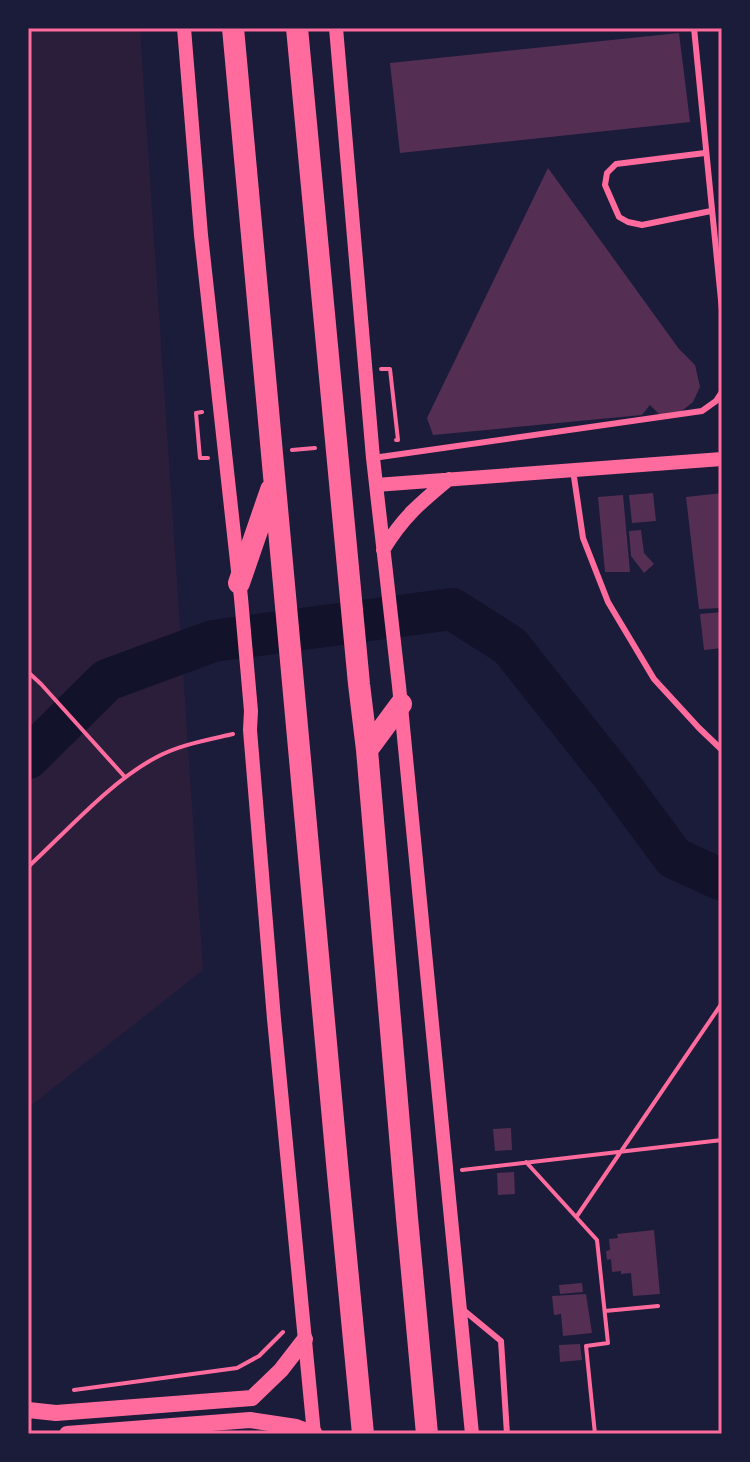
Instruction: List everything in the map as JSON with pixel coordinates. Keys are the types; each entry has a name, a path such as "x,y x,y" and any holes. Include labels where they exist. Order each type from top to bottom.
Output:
{"highway":[{"path":"233,28 363,1434"},
{"path":"297,28 367,750 427,1434"},
{"path":"240,590 274,482"},
{"path":"367,750 400,695"}],"main road":[{"path":"28,1410 56,1413 252,1398 281,1370 305,1339"},
{"path":"67,1434 250,1420 296,1427 314,1434"}],"street":[{"path":"184,28 201,235 240,590 274,1019 314,1434"},
{"path":"336,28 373,458 400,695 472,1434"},
{"path":"376,485 722,459"},
{"path":"383,550 398,526 416,506 449,479"}],"lane":[{"path":"694,28 722,310"},
{"path":"705,153 616,164 607,173 605,185 619,217 628,222 642,225 711,211"},
{"path":"373,458 702,411 722,392"},
{"path":"573,470 583,538 608,602 654,679 722,750"},
{"path":"460,1308 501,1341 507,1434"}],"path":[{"path":"365,370 390,369 398,440 383,442"},
{"path":"292,450 322,447"},
{"path":"200,458 216,457"},
{"path":"28,672 124,777"},
{"path":"28,867 124,777 157,756 250,730"},
{"path":"576,1217 722,1003"},
{"path":"448,1171 722,1140"},
{"path":"526,1162 597,1240 608,1343 586,1346 595,1434"},
{"path":"605,1311 658,1306"},
{"path":"61,1392 237,1368 259,1356 302,1312"}],"shaded area":[{"path":"28,28 140,28 203,970 28,1108"}],"building":[{"path":"679,33 690,122 400,153 390,63"},
{"path":"548,168 679,349 695,365 700,387 693,402 678,414 659,414 650,405 642,415 433,435 427,418"},
{"path":"653,493 656,521 632,523 629,495"},
{"path":"722,493 722,608 699,609 686,497"},
{"path":"623,495 630,572 605,572 598,497"},
{"path":"641,530 644,553 654,564 644,573 631,556 629,531"},
{"path":"722,612 722,648 704,650 700,614"},
{"path":"511,1128 512,1150 495,1151 493,1129"},
{"path":"514,1172 515,1194 498,1195 497,1173"},
{"path":"654,1230 660,1294 633,1296 631,1273 612,1272 611,1259 607,1260 606,1251 610,1250 609,1239 618,1238 617,1234"},
{"path":"582,1283 583,1292 560,1294 559,1285"},
{"path":"586,1294 592,1333 563,1336 561,1314 554,1315 552,1296"},
{"path":"580,1344 582,1360 560,1362 559,1345"}],"waterway":[{"path":"28,758 107,680 213,641 452,609 510,646 674,858 722,880"}]}
